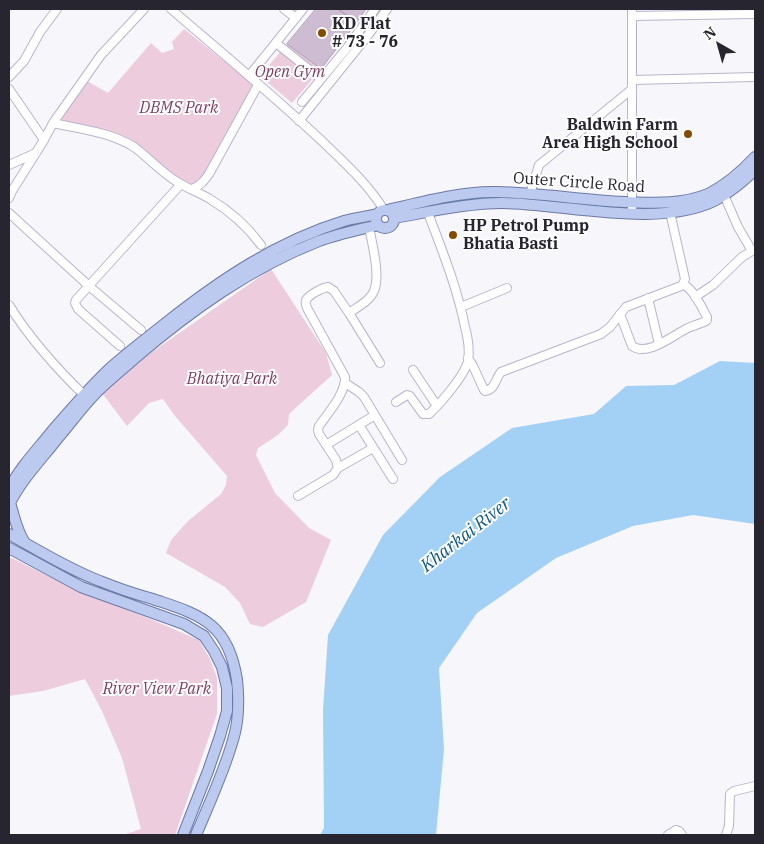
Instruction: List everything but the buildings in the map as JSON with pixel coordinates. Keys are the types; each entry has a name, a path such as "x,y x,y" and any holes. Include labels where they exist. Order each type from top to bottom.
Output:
{"main road":[{"name":"Outer Circle Road","path":"382,217 456,196 494,192 657,204 682,201 707,194 728,182 755,156"},
{"name":"Outer Circle Road","path":"382,217 481,204 503,203 632,214 670,212 700,206 724,196 755,170"},
{"path":"9,489 27,462 86,398 98,391 186,316 232,285 272,262 319,241 342,234 382,217"},
{"path":"25,543 15,524 9,504 109,369 200,297 278,248 320,229 346,221 382,217"},
{"path":"9,534 97,580 175,607 197,617 212,626 226,643 235,666 238,690 238,713 234,739 196,835"},
{"path":"10,550 81,587 184,624 204,636 214,651 222,667 227,688 227,711 208,772 183,835"}],"street":[{"path":"9,78 24,61 40,32 57,9"},
{"path":"9,198 53,123 101,55 144,9"},
{"path":"171,9 299,121 364,182 375,196 382,217 374,290 371,297 349,313"},
{"path":"284,9 296,18"},
{"path":"249,76 303,9"},
{"path":"302,102 347,48 375,9"},
{"path":"299,121 387,9"},
{"path":"632,214 632,12 755,14"},
{"path":"276,43 321,79"},
{"path":"632,80 755,77"},
{"path":"192,189 199,186 209,174 258,85"},
{"path":"9,89 44,140"},
{"path":"530,194 539,166 632,89"},
{"path":"53,123 121,140 133,147 180,184 210,199 240,220 261,244"},
{"path":"9,165 36,153"},
{"path":"120,346 76,306 76,300 180,184"},
{"path":"695,297 713,285 752,251 738,228 724,196"},
{"path":"396,402 407,395 423,414 429,414 438,406 464,370 468,358 468,339 461,307 428,212"},
{"path":"670,212 684,279 683,284"},
{"path":"9,214 141,330"},
{"path":"620,314 634,348 642,350 659,344 686,329 706,321 707,317 695,297 689,288 683,284"},
{"path":"468,358 484,390 487,391 493,387 501,372 601,334 610,327 630,304 683,284"},
{"path":"338,468 336,460 318,430 338,397 345,383 345,377 306,308 306,300 328,287 334,291 380,363"},
{"path":"461,307 507,288"},
{"path":"648,298 659,344"},
{"path":"9,305 37,344 86,398"},
{"path":"413,370 438,406"},
{"path":"345,383 359,392 402,460"},
{"path":"326,445 375,415"},
{"path":"359,425 393,479"},
{"path":"298,496 333,476 338,468 373,448"},
{"path":"726,835 729,826 730,794 734,791 755,786"},
{"path":"668,835 676,830 682,835"}],"green space":[{"name":"DBMS Park","path":"184,29 255,86 202,184 191,184 177,178 124,138 57,121 87,81 108,93 151,43 162,53 174,49 172,42"},
{"name":"Open Gym","path":"287,44 321,69 292,103 260,76"},
{"name":"Bhatiya Park","path":"271,269 326,353 332,375 289,414 288,425 278,435 258,448 256,455 275,493 309,528 331,540 306,602 263,627 250,624 240,603 225,587 166,553 171,540 188,521 221,494 226,485 227,476 175,416 163,399 149,403 127,426 99,389"},
{"name":"River View Park","path":"12,558 68,586 199,640 210,659 217,678 217,714 175,835 123,835 141,829 122,758 102,711 85,679 43,691 9,696 9,559"}],"water":[{"name":"Kharkai River","path":"720,361 755,363 755,524 693,515 633,526 556,558 477,613 439,668 444,749 436,835 320,835 324,828 323,710 328,635 383,535 440,477 512,428 594,414 626,386 674,385"}],"place":[{"name":"KD Flat # 73 - 76","path":"322,33"},
{"name":"Baldwin Farm Area High School","path":"688,134"},
{"name":"HP Petrol Pump Bhatia Basti","path":"453,235"}]}
